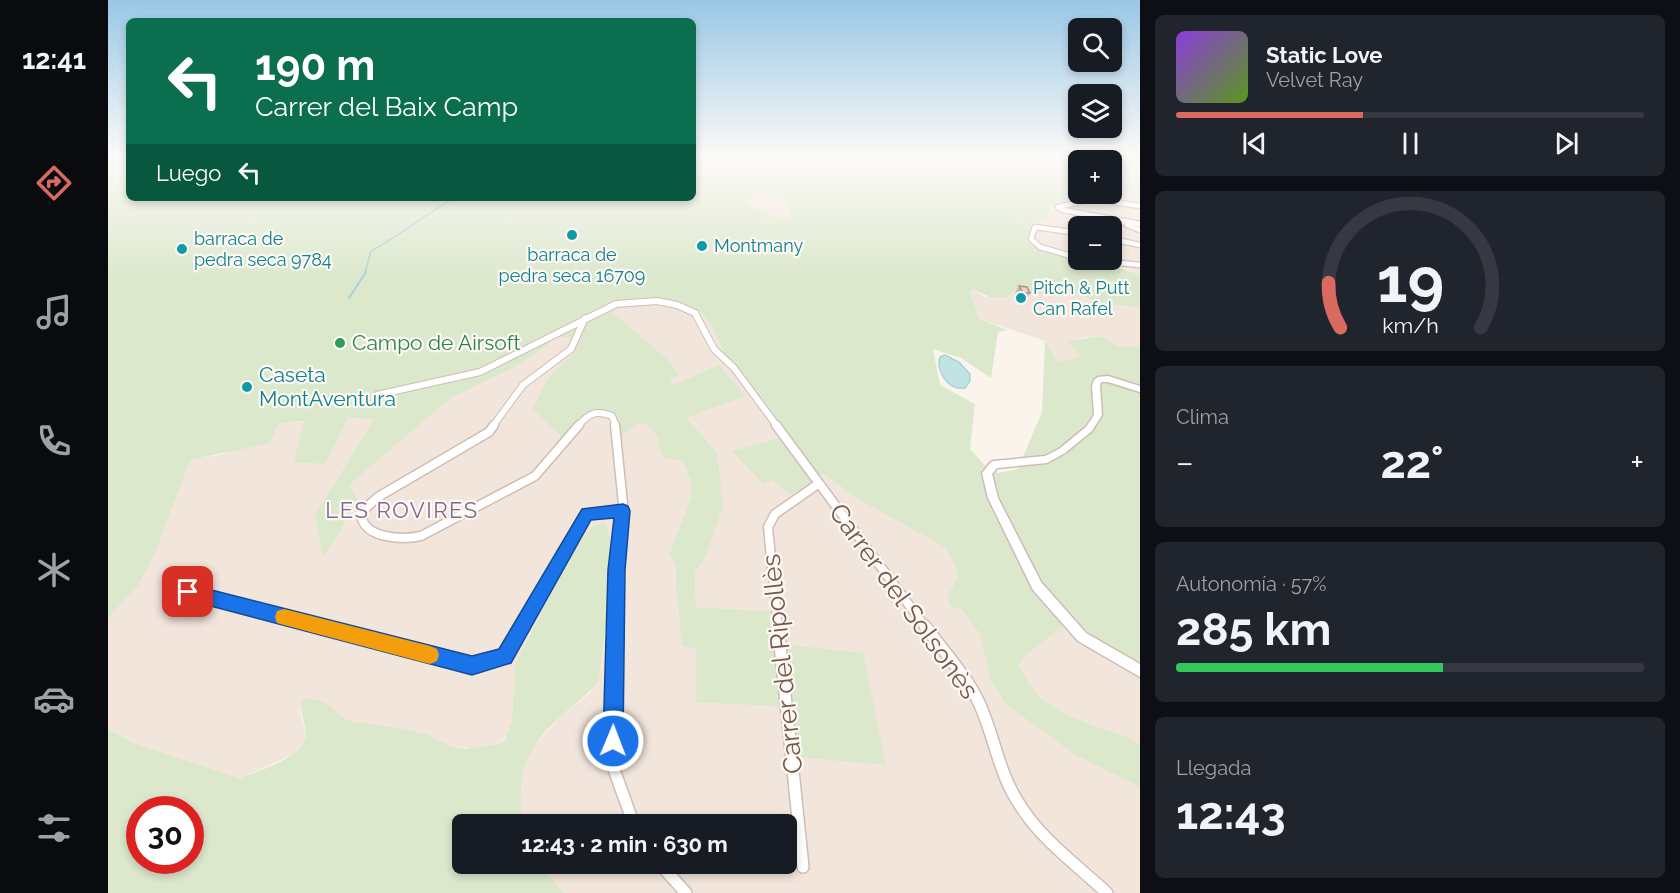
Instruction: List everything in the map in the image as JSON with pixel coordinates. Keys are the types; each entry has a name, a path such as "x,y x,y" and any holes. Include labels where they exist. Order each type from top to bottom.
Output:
{"street":[{"path":"1133,225 1058,207 1093,199 1140,206"},
{"path":"1068,232 1035,227 1030,239 1040,247 1068,255"},
{"path":"1122,241 1140,244"},
{"path":"1122,263 1139,265"},
{"name":"Carrer del Solsonès","path":"585,318 610,306 635,300 668,303 695,312 714,349 749,387 818,484 971,688 984,714 1012,790 1022,810 1107,893"},
{"path":"377,396 480,372 585,318"},
{"path":"585,318 571,349 523,385 489,432 378,497 361,512 360,518 374,531 392,537 412,538 432,531 535,476 580,421 590,413 599,411 612,416 617,430 623,507 616,570 612,764 630,814"},
{"path":"1140,389 1107,379 1098,380 1095,386 1098,415 1089,429 1062,451 1047,459 994,465 987,473 990,491 1032,580 1082,637 1140,671"},
{"name":"Carrer del Ripollès","path":"803,867 768,527 775,514 818,484"},
{"path":"188,592 472,666 505,657 587,514 623,507"},
{"path":"669,874 686,893"}],"shaded area":[{"path":"751,198 786,198 791,218 771,216 749,204"},
{"path":"1122,198 1140,198 1140,275 1122,267 1122,216 1068,216 1068,257 1034,248 1026,241 1031,225 1047,218 1051,207 1068,202 1068,204 1122,204"},
{"path":"972,289 985,297 1008,295 1015,291 1062,297 1071,292 1099,303 1140,308 1140,346 1116,345 1102,336 1087,337 1067,341 1083,357 1056,361 1045,341 979,319 970,292"},
{"path":"630,298 651,299 689,306 708,320 787,436 772,480 822,474 858,499 946,548 956,567 957,579 947,596 950,606 962,610 979,633 990,678 1005,704 1075,755 1140,787 1140,893 564,893 547,874 797,874 797,814 521,814 522,777 530,750 562,715 589,694 599,681 615,560 607,525 602,523 592,527 571,553 515,665 510,732 499,744 476,749 453,747 426,734 350,721 304,699 300,712 306,735 305,744 300,750 279,761 240,778 131,742 108,729 108,618 138,586 156,551 190,460 224,454 278,424 348,418 374,419 315,515 358,502 348,485 451,398 513,368 555,338 582,335 574,353 548,378 593,409 611,412 618,421 622,435 637,423 646,424 683,461 690,479 691,497 669,555 676,565 682,645 863,654 773,643 770,611 696,607 695,571 704,561 717,453 687,418 744,396 674,386 670,378 679,376 671,362 612,313 619,301"},
{"path":"1073,619 1123,662 1140,671 1140,745 1132,739 1072,719 1056,710 1033,690 1024,677 1019,665 1026,655"}],"green space":[{"path":"108,198 126,198 126,201 696,201 696,198 751,198 749,204 771,216 791,217 786,198 1068,198 1068,200 1051,206 1047,218 1031,225 1026,240 1037,248 1068,259 1068,270 1122,269 1140,275 1140,308 1099,303 1072,292 1062,297 1015,291 1006,297 992,298 972,289 970,292 979,319 1007,330 998,332 991,378 961,358 933,349 940,385 975,404 970,449 984,464 998,473 1018,469 1042,412 1045,341 1057,361 1082,357 1067,341 1102,336 1116,345 1140,346 1140,671 1123,662 1073,619 1026,655 1019,665 1039,696 1052,706 1082,721 1132,739 1140,745 1140,787 1075,755 1005,704 990,678 979,633 962,610 950,606 947,596 957,579 956,568 946,548 858,499 823,474 791,495 772,480 763,484 732,451 786,436 726,357 710,322 700,312 682,303 649,298 628,299 619,301 613,313 671,362 679,376 670,378 674,385 719,365 745,396 687,418 717,453 723,506 704,561 695,571 696,607 770,611 773,643 863,653 886,765 796,757 791,707 696,702 696,649 682,646 676,565 669,555 691,497 690,479 683,461 663,458 657,442 660,439 646,424 637,423 622,436 618,421 611,412 593,409 562,437 533,409 548,378 574,353 581,336 555,338 513,368 451,398 349,485 358,501 323,558 315,515 374,419 348,418 325,464 294,462 304,421 278,424 270,443 190,460 156,551 138,586 108,618"},
{"path":"602,523 607,525 615,560 615,572 599,681 548,729 530,753 522,777 521,814 452,814 452,874 547,874 564,893 108,893 108,729 131,742 240,778 279,762 298,750 304,743 306,731 301,709 303,699 314,699 327,703 338,714 350,721 426,734 453,747 466,749 499,744 505,740 512,720 515,665 571,553 592,527"}],"water":[{"path":"945,355 959,362 970,374 970,381 965,388 954,386 941,374 940,357"}],"building":[{"path":"1019,286 1027,287 1030,293 1023,293"}],"waterway":[{"path":"365,273 371,251 449,201"},
{"path":"349,298 366,272"}],"slow traffic":[{"path":"284,617 430,655"}],"place":[{"name":"barraca de pedra seca 16709","path":"572,235"},
{"name":"Montmany","path":"702,246"},
{"name":"barraca de pedra seca 9784","path":"182,249"},
{"name":"Pitch & Putt Can Rafel","path":"1021,298"},
{"name":"Campo de Airsoft","path":"340,343"},
{"name":"Caseta MontAventura","path":"247,387"}],"district":[{"name":"LES ROVIRES","path":"402,510"}],"route":[{"path":"188,592 472,666 505,657 587,514 623,511 616,570 613,741"}]}
